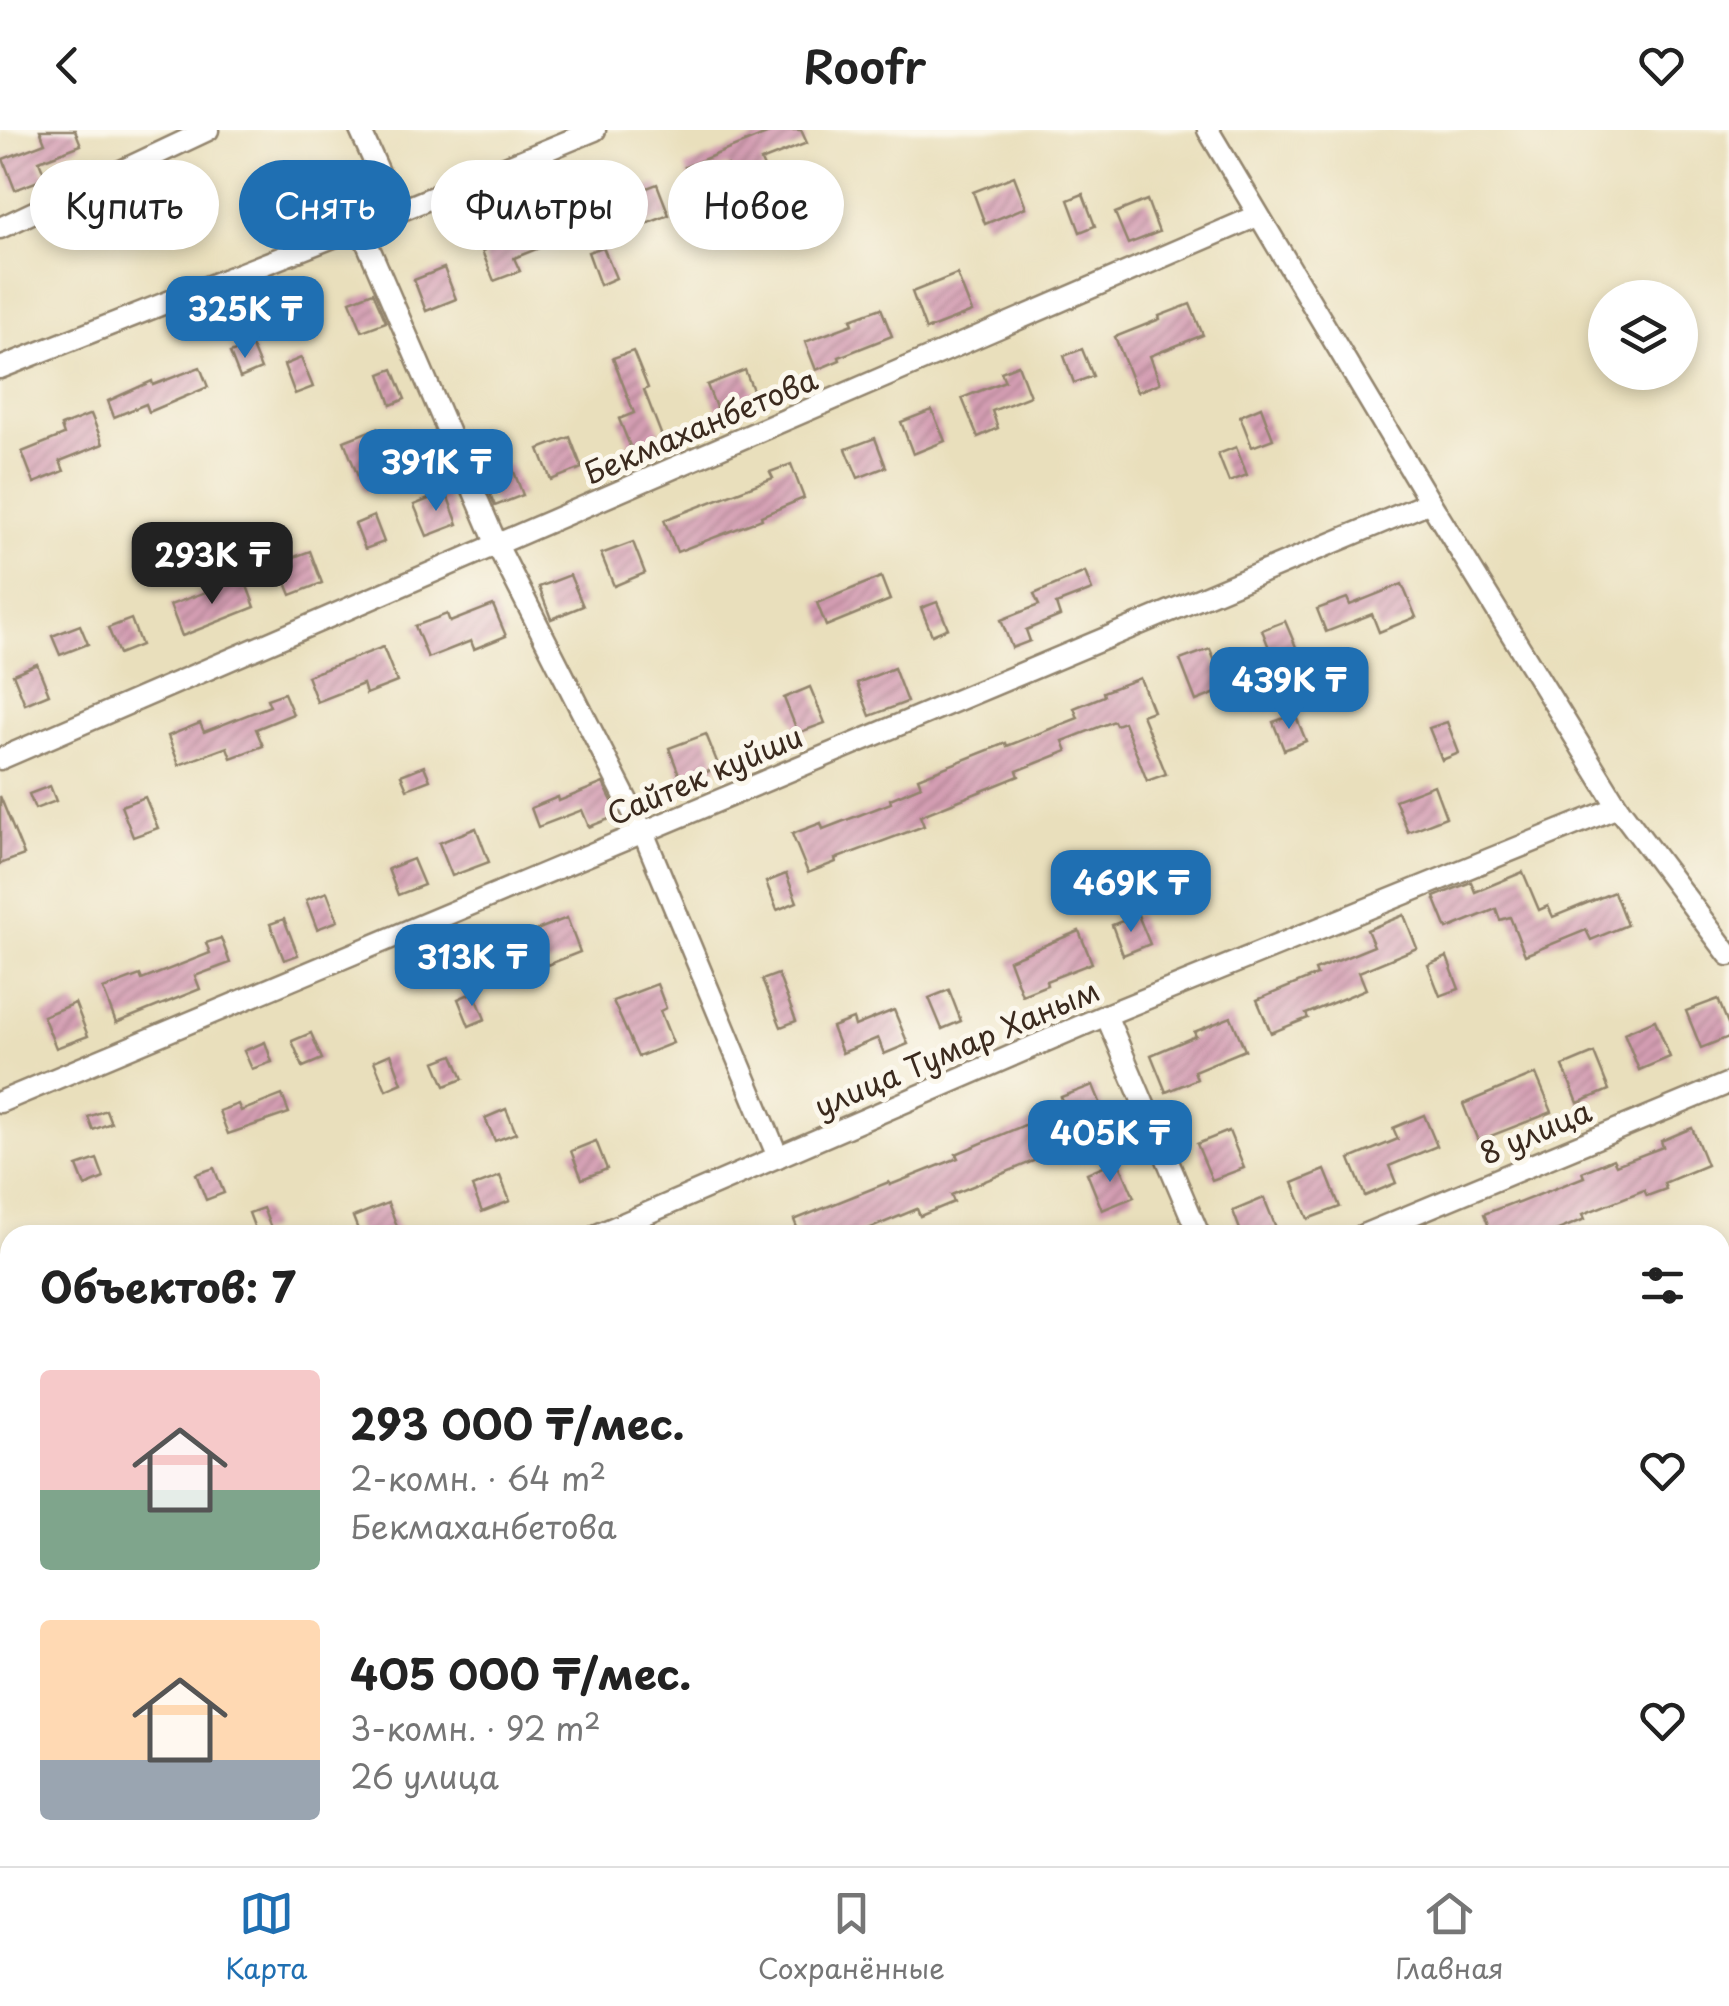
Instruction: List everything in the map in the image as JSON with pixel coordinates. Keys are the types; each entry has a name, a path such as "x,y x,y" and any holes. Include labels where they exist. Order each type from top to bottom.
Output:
{"street":[{"path":"0,228 208,130"},
{"path":"360,130 374,160"},
{"path":"411,207 595,130"},
{"path":"1208,130 1618,807 1729,956"},
{"name":"Бекмаханбетова","path":"0,759 1258,216"},
{"path":"0,368 299,250"},
{"path":"370,250 497,545 643,832 778,1157"},
{"name":"Сайтек куйши","path":"0,1102 1430,502"},
{"name":"улица Тумар Ханым","path":"621,1225 1106,1014 1618,807"},
{"path":"1106,1014 1195,1225"},
{"name":"8 улица","path":"1387,1225 1729,1083"}],"building":[{"path":"40,130 75,130 81,145 42,160 30,160 30,184 15,190 3,159 45,143"},
{"path":"768,130 801,130 807,143 764,160 702,160 769,133"},
{"path":"1014,176 1026,207 985,224 973,192"},
{"path":"657,184 668,215 648,223 648,187"},
{"path":"1083,194 1095,226 1080,232 1068,200"},
{"path":"1147,200 1159,232 1128,244 1115,213"},
{"path":"534,250 514,258 520,271 494,281 482,251"},
{"path":"604,250 616,278 600,285 588,252"},
{"path":"444,268 456,299 426,311 414,280"},
{"path":"957,274 972,312 926,330 912,292"},
{"path":"373,292 386,322 362,331 350,301"},
{"path":"1190,304 1203,335 1150,356 1160,383 1137,392 1115,337"},
{"path":"881,308 892,336 816,370 805,342 853,324 851,319"},
{"path":"251,345 261,369 240,378 230,353"},
{"path":"1082,349 1093,376 1074,383 1064,356"},
{"path":"633,351 663,439 632,451 619,419 634,413 613,358"},
{"path":"301,358 313,387 295,394 284,365"},
{"path":"1018,365 1030,396 992,411 998,428 978,437 962,398 1005,381 1001,372"},
{"path":"200,367 208,387 149,412 146,404 114,417 108,401 152,381 153,385"},
{"path":"393,369 405,399 391,405 380,374"},
{"path":"745,370 757,400 719,415 707,385"},
{"path":"1261,407 1273,439 1252,447 1240,416"},
{"path":"932,410 945,441 913,454 901,422"},
{"path":"91,414 103,444 60,461 64,471 34,483 22,452 64,435 61,426"},
{"path":"377,428 397,479 364,492 344,441"},
{"path":"570,437 582,468 551,480 539,449"},
{"path":"875,438 886,467 858,478 846,449"},
{"path":"1236,447 1247,475 1229,482 1218,454"},
{"path":"511,464 523,495 495,506 482,475"},
{"path":"791,464 804,498 677,552 664,520 773,478 770,472"},
{"path":"446,492 458,524 427,536 414,505"},
{"path":"374,516 384,542 365,549 355,524"},
{"path":"633,542 645,573 614,586 601,554"},
{"path":"310,551 322,583 291,595 278,563"},
{"path":"1085,572 1092,590 1056,604 1060,616 1026,630 1030,641 1012,648 1001,620 1039,605 1034,594"},
{"path":"570,575 583,606 551,619 539,587"},
{"path":"881,577 890,600 826,626 817,603"},
{"path":"244,578 255,607 182,636 170,605"},
{"path":"1402,584 1416,617 1379,632 1372,614 1326,632 1317,609 1347,598 1350,605"},
{"path":"937,602 948,628 932,635 921,608"},
{"path":"493,605 506,636 474,649 471,641 428,658 415,626 447,614 450,622"},
{"path":"131,619 141,645 119,654 108,628"},
{"path":"1285,621 1299,654 1275,663 1262,630"},
{"path":"80,625 88,644 60,655 52,636"},
{"path":"383,647 397,682 366,694 363,684 317,702 307,676"},
{"path":"1210,649 1226,689 1196,701 1180,660"},
{"path":"37,664 49,694 25,704 13,674"},
{"path":"894,668 907,702 870,716 857,683"},
{"path":"1140,678 1153,711 1142,715 1166,774 1147,781 1124,722 1116,725 1114,721 1063,741 1067,751 1017,771 1019,776 920,816 924,826 808,873 792,834 821,823 823,829 891,803 890,799 921,786 918,778 1078,718 1074,708"},
{"path":"810,687 825,723 798,733 784,698"},
{"path":"284,693 293,714 256,729 263,746 231,758 227,747 179,765 168,736 200,723 204,732 270,706 267,699"},
{"path":"1295,714 1306,741 1284,750 1273,722"},
{"path":"1447,722 1459,753 1442,760 1429,728"},
{"path":"706,734 719,767 682,782 669,748"},
{"path":"424,766 430,780 407,789 401,775"},
{"path":"603,783 619,815 589,827 582,810 538,827 531,808"},
{"path":"1434,785 1446,817 1408,832 1395,800"},
{"path":"50,786 56,801 35,809 29,794"},
{"path":"0,796 24,855 0,864"},
{"path":"145,797 158,828 133,837 121,806"},
{"path":"476,828 489,862 452,876 439,843"},
{"path":"413,859 424,885 398,895 388,869"},
{"path":"1158,868 1170,898 1156,904 1144,873"},
{"path":"1523,872 1539,910 1548,906 1553,917 1614,892 1627,925 1591,940 1586,930 1525,955 1510,917 1500,920 1496,909 1447,929 1434,897 1471,882 1475,892"},
{"path":"786,874 797,902 777,910 766,882"},
{"path":"327,892 338,921 317,929 306,900"},
{"path":"1138,915 1150,944 1123,955 1112,925"},
{"path":"1404,915 1417,948 1359,972 1366,989 1271,1033 1257,1000 1374,946 1367,930"},
{"path":"567,918 580,952 547,965 534,931"},
{"path":"284,919 298,955 284,960 270,924"},
{"path":"1079,931 1092,963 1022,995 1009,960"},
{"path":"221,938 230,963 195,976 200,989 116,1023 103,989 140,975 142,980 210,953 206,943"},
{"path":"1447,957 1459,989 1440,996 1428,965"},
{"path":"778,974 796,1021 781,1027 762,980"},
{"path":"657,984 666,1008 660,1011 673,1043 638,1057 613,1001"},
{"path":"949,990 961,1021 942,1029 929,998"},
{"path":"474,992 485,1019 469,1026 458,999"},
{"path":"1718,999 1729,1026 1729,1037 1701,1048 1686,1011"},
{"path":"75,1003 88,1036 56,1048 43,1016"},
{"path":"894,1010 908,1044 884,1054 878,1038 842,1053 832,1027 853,1019 855,1026"},
{"path":"1231,1017 1245,1050 1194,1071 1197,1079 1166,1092 1151,1055"},
{"path":"1655,1020 1670,1057 1639,1070 1624,1033"},
{"path":"311,1033 322,1059 303,1067 292,1041"},
{"path":"265,1042 272,1062 252,1069 244,1051"},
{"path":"1594,1053 1609,1090 1578,1103 1563,1066"},
{"path":"391,1054 402,1083 386,1090 374,1061"},
{"path":"453,1055 463,1079 445,1086 435,1062"},
{"path":"1536,1074 1552,1112 1478,1141 1463,1104"},
{"path":"1093,1085 1108,1122 1076,1134 1061,1097"},
{"path":"282,1095 289,1113 228,1134 219,1111 238,1104 241,1111"},
{"path":"506,1109 516,1133 495,1141 485,1118"},
{"path":"106,1110 111,1123 93,1130 88,1117"},
{"path":"1424,1115 1437,1146 1389,1166 1396,1183 1365,1196 1350,1159 1398,1139 1393,1128"},
{"path":"1034,1121 1048,1155 951,1195 954,1202 920,1216 917,1209 878,1225 796,1225 794,1220 958,1158 956,1154"},
{"path":"1692,1128 1707,1165 1664,1183 1666,1189 1647,1196 1644,1190 1583,1214 1585,1219 1570,1225 1488,1225 1484,1214 1584,1177 1582,1172 1613,1159 1616,1165 1663,1147 1661,1141"},
{"path":"1229,1131 1244,1168 1212,1180 1197,1144"},
{"path":"596,1141 607,1169 582,1179 571,1151"},
{"path":"97,1159 104,1178 85,1186 77,1166"},
{"path":"1118,1160 1134,1197 1102,1210 1087,1173"},
{"path":"214,1168 224,1193 206,1200 196,1174"},
{"path":"1325,1170 1340,1207 1308,1219 1293,1183"},
{"path":"500,1176 510,1201 482,1212 472,1187"},
{"path":"1264,1198 1275,1225 1238,1225 1233,1211"},
{"path":"388,1203 397,1225 356,1225 353,1217"},
{"path":"263,1208 270,1225 254,1225 249,1213"}]}
